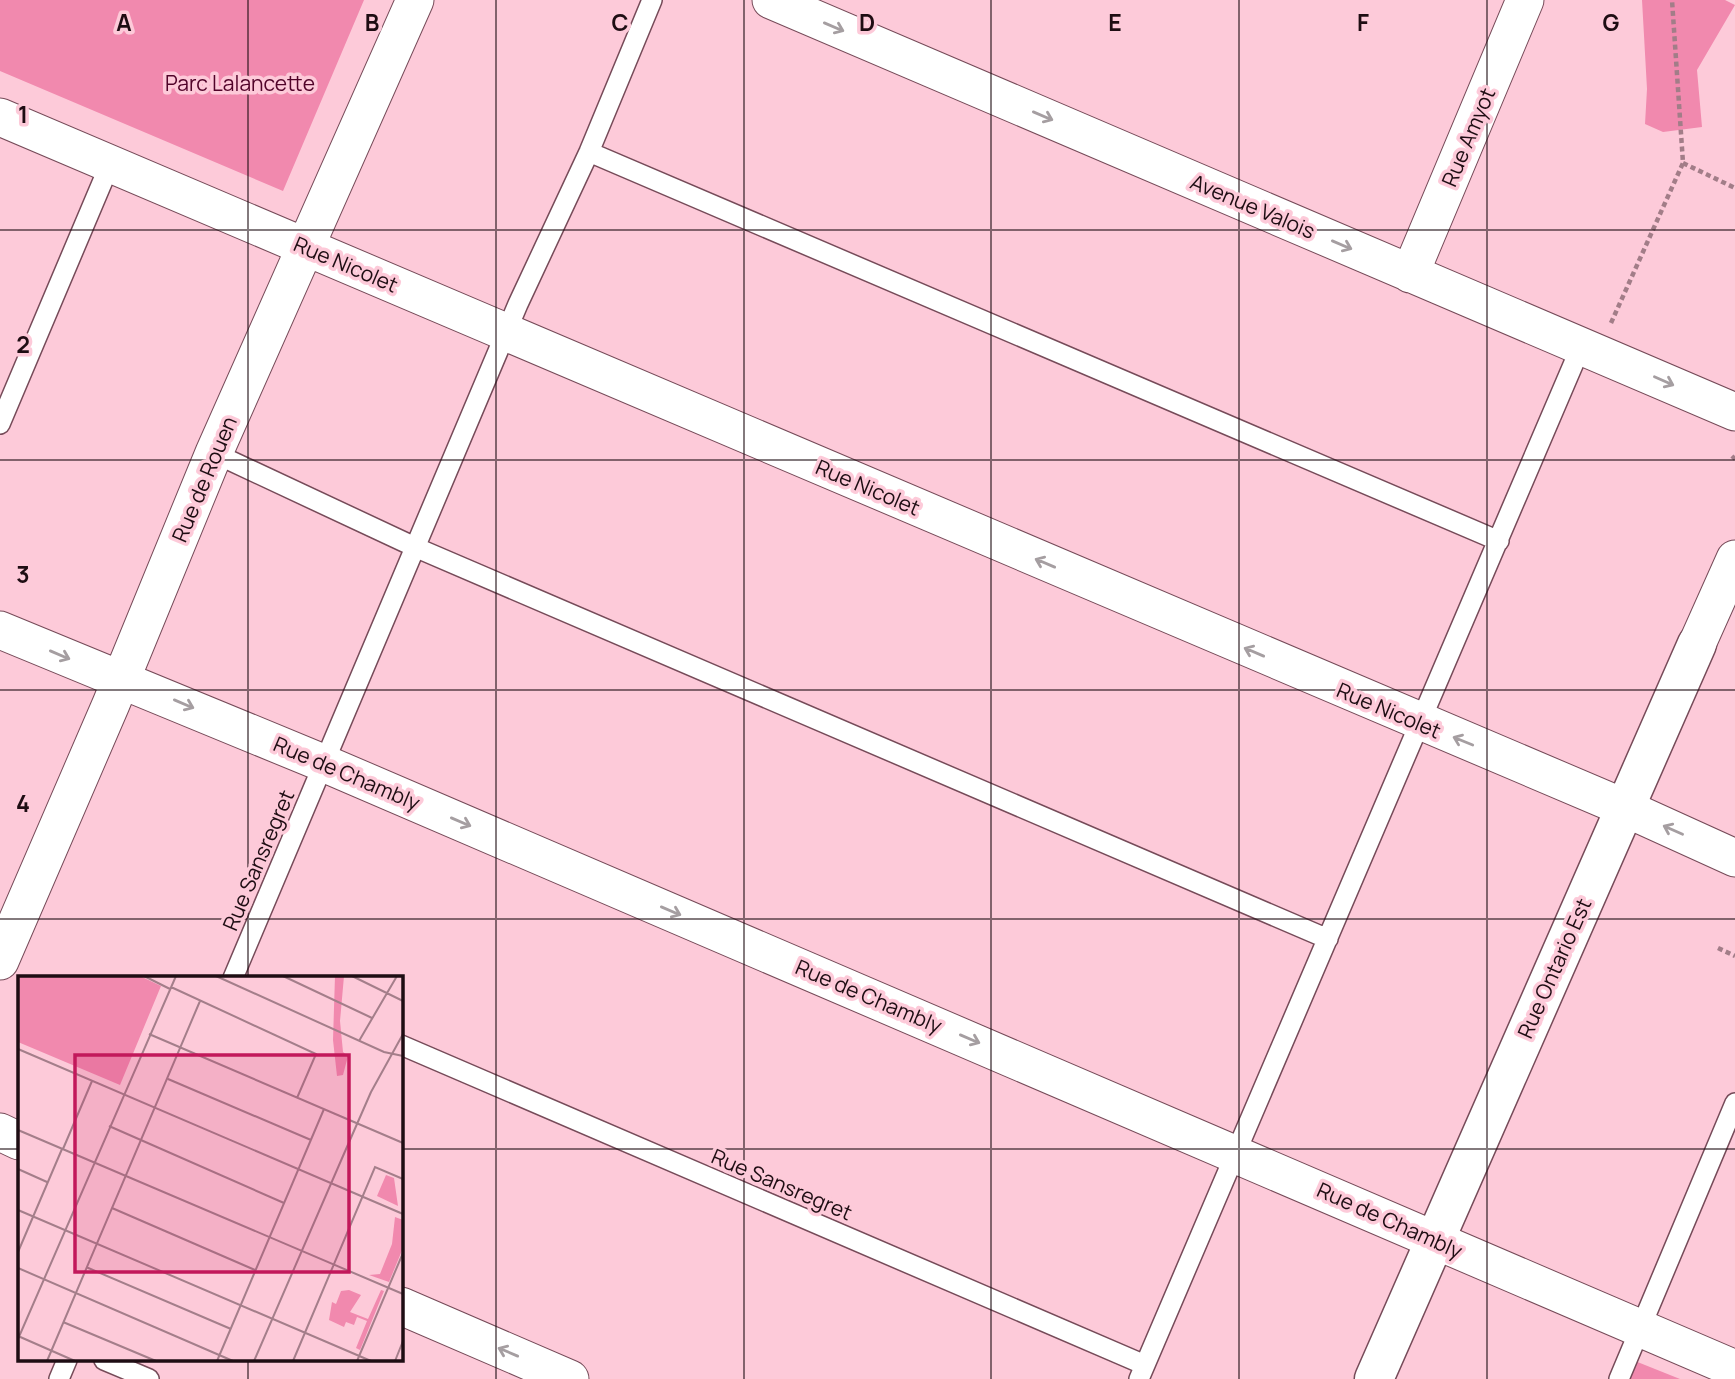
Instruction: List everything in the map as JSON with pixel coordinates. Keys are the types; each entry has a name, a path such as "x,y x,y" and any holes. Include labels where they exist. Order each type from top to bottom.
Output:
{"main road":[{"name":"Rue Ontario Est","path":"1374,1379 1697,644"}],"street":[{"name":"Rue de Rouen","path":"0,961 214,453 415,0"},
{"name":"Avenue Valois","path":"771,0 1410,274 1582,344 1735,412"},
{"name":"Rue Amyot","path":"1410,274 1525,0"},
{"name":"Rue Nicolet","path":"0,117 1625,808 1735,858"},
{"name":"Rue Ontario Est","path":"1697,644 1735,559"},
{"name":"Rue de Chambly","path":"0,630 323,763 1735,1369"},
{"path":"0,1132 18,1141"},
{"path":"402,1306 570,1379"}],"lane":[{"name":"Rue Sansregret","path":"238,976 323,763 417,548 506,332 589,152 652,0"},
{"path":"589,152 1499,541"},
{"path":"0,424 110,164"},
{"name":"Rue Sansregret","path":"402,1045 1142,1372 1582,344"},
{"path":"214,453 417,548 1328,939"},
{"path":"1619,1379 1735,1103"},
{"path":"59,1379 66,1362"},
{"path":"109,1362 149,1379"}],"path":[{"path":"1611,321 1683,163 1672,0"},
{"path":"1683,163 1735,188"},
{"path":"1718,948 1735,956"}],"green space":[{"name":"Parc Lalancette","path":"0,0 364,0 283,191 0,71"},
{"path":"1642,0 1725,0 1735,5 1697,70 1702,127 1663,132 1645,124 1647,89"},
{"path":"1635,1361 1680,1379 1627,1379"}]}
